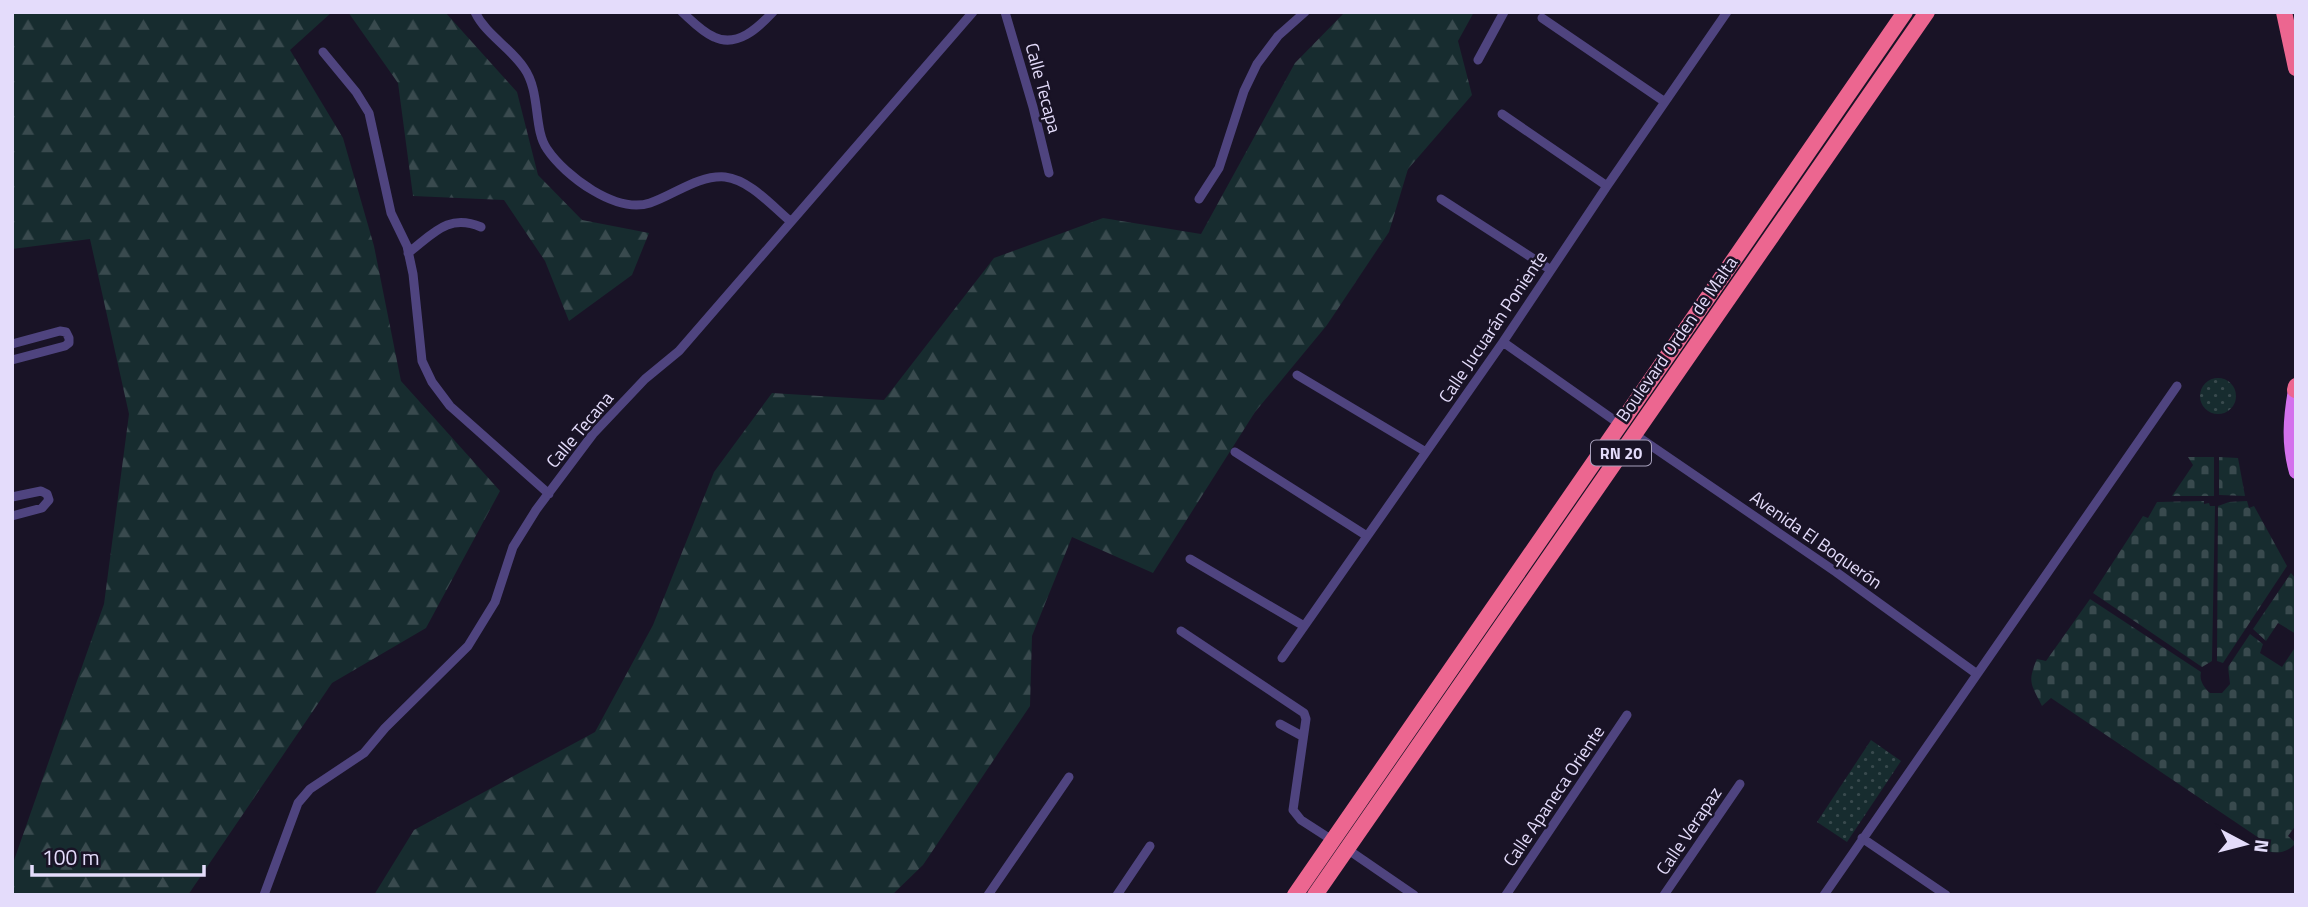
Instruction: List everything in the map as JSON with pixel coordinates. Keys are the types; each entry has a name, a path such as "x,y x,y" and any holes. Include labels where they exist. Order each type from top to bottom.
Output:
{"highway":[{"name":"Boulevard Orden de Malta","path":"1314,895 1905,12"},
{"name":"Boulevard Orden de Malta","path":"1295,895 1927,12"},
{"path":"2284,12 2296,68"}],"main road":[{"path":"2295,388 2291,414 2291,456 2296,472"}],"street":[{"path":"475,12 491,34 524,68 534,88 545,146 562,167 590,189 629,205 648,204 708,178 726,177 744,183 790,221"},
{"path":"682,12 714,38 736,39 756,30 773,12"},
{"name":"Calle Tecana","path":"264,895 298,803 310,789 364,752 385,727 468,646 495,602 513,547 593,434 645,379 679,351 973,12"},
{"name":"Calle Tecapa","path":"1005,12 1049,173"},
{"path":"1199,199 1219,168 1244,91 1257,64 1278,36 1305,12"},
{"path":"1478,60 1504,12"},
{"name":"Calle Jucuarán Poniente","path":"1282,657 1503,342 1722,14"},
{"path":"1542,18 1665,102"},
{"path":"323,52 356,92 369,113 391,213 408,253 416,298 422,361 432,382 450,406 549,494"},
{"path":"1502,114 1607,186"},
{"path":"1441,199 1550,270"},
{"path":"408,253 448,224 467,220 481,227"},
{"path":"12,344 60,331 66,332 69,338 65,346 12,360"},
{"name":"Avenida El Boquerón","path":"1503,342 1977,674"},
{"path":"1297,375 1426,452"},
{"path":"1824,895 2177,386"},
{"path":"1235,452 1367,536"},
{"path":"12,497 41,491 47,494 49,500 43,508 12,516"},
{"path":"1190,559 1304,626"},
{"path":"1181,631 1304,713 1306,719 1293,810 1301,820 1332,840"},
{"name":"Calle Apaneca Oriente","path":"1506,895 1628,715"},
{"path":"1280,724 1303,736"},
{"path":"988,895 1069,776"},
{"name":"Calle Verapaz","path":"1664,895 1740,784"},
{"path":"1863,838 1946,895"},
{"path":"1117,895 1150,846"},
{"path":"1347,849 1414,895"}],"green space":[{"path":"12,12 332,12 290,50 343,138 374,246 401,381 500,491 426,628 332,683 188,895 12,895 12,866 104,604 129,414 90,239 12,249"},
{"path":"348,12 445,12 517,92 538,175 582,220 649,233 632,275 569,321 545,261 504,200 413,196 398,83"},
{"path":"1345,12 1474,12 1458,41 1472,95 1408,169 1389,232 1327,325 1255,412 1153,573 1072,537 1032,636 1030,706 923,865 892,895 374,895 414,830 595,732 653,625 714,472 772,393 884,400 994,258 1103,218 1201,234 1295,63"},
{"path":"2218,378 2231,383 2236,396 2231,409 2218,414 2205,409 2200,396 2205,383"},
{"path":"2188,457 2214,457 2214,496 2172,496 2193,465"},
{"path":"2219,457 2238,458 2245,496 2219,495"},
{"path":"2204,501 2204,504 2215,506 2212,661 2202,667 2093,593 2143,516 2148,518 2157,502"},
{"path":"2247,501 2249,508 2254,506 2287,566 2223,663 2217,661 2218,506"},
{"path":"2291,573 2296,579 2296,634 2278,623 2266,641 2253,629"},
{"path":"2090,599 2201,672 2202,684 2210,693 2222,693 2230,684 2228,667 2250,634 2263,644 2260,653 2282,667 2296,646 2296,825 2288,836 2296,843 2292,847 2279,852 2259,849 2262,840 2051,698 2042,706 2032,683 2037,659 2046,661"},
{"path":"1871,740 1901,761 1847,842 1817,822"}]}
